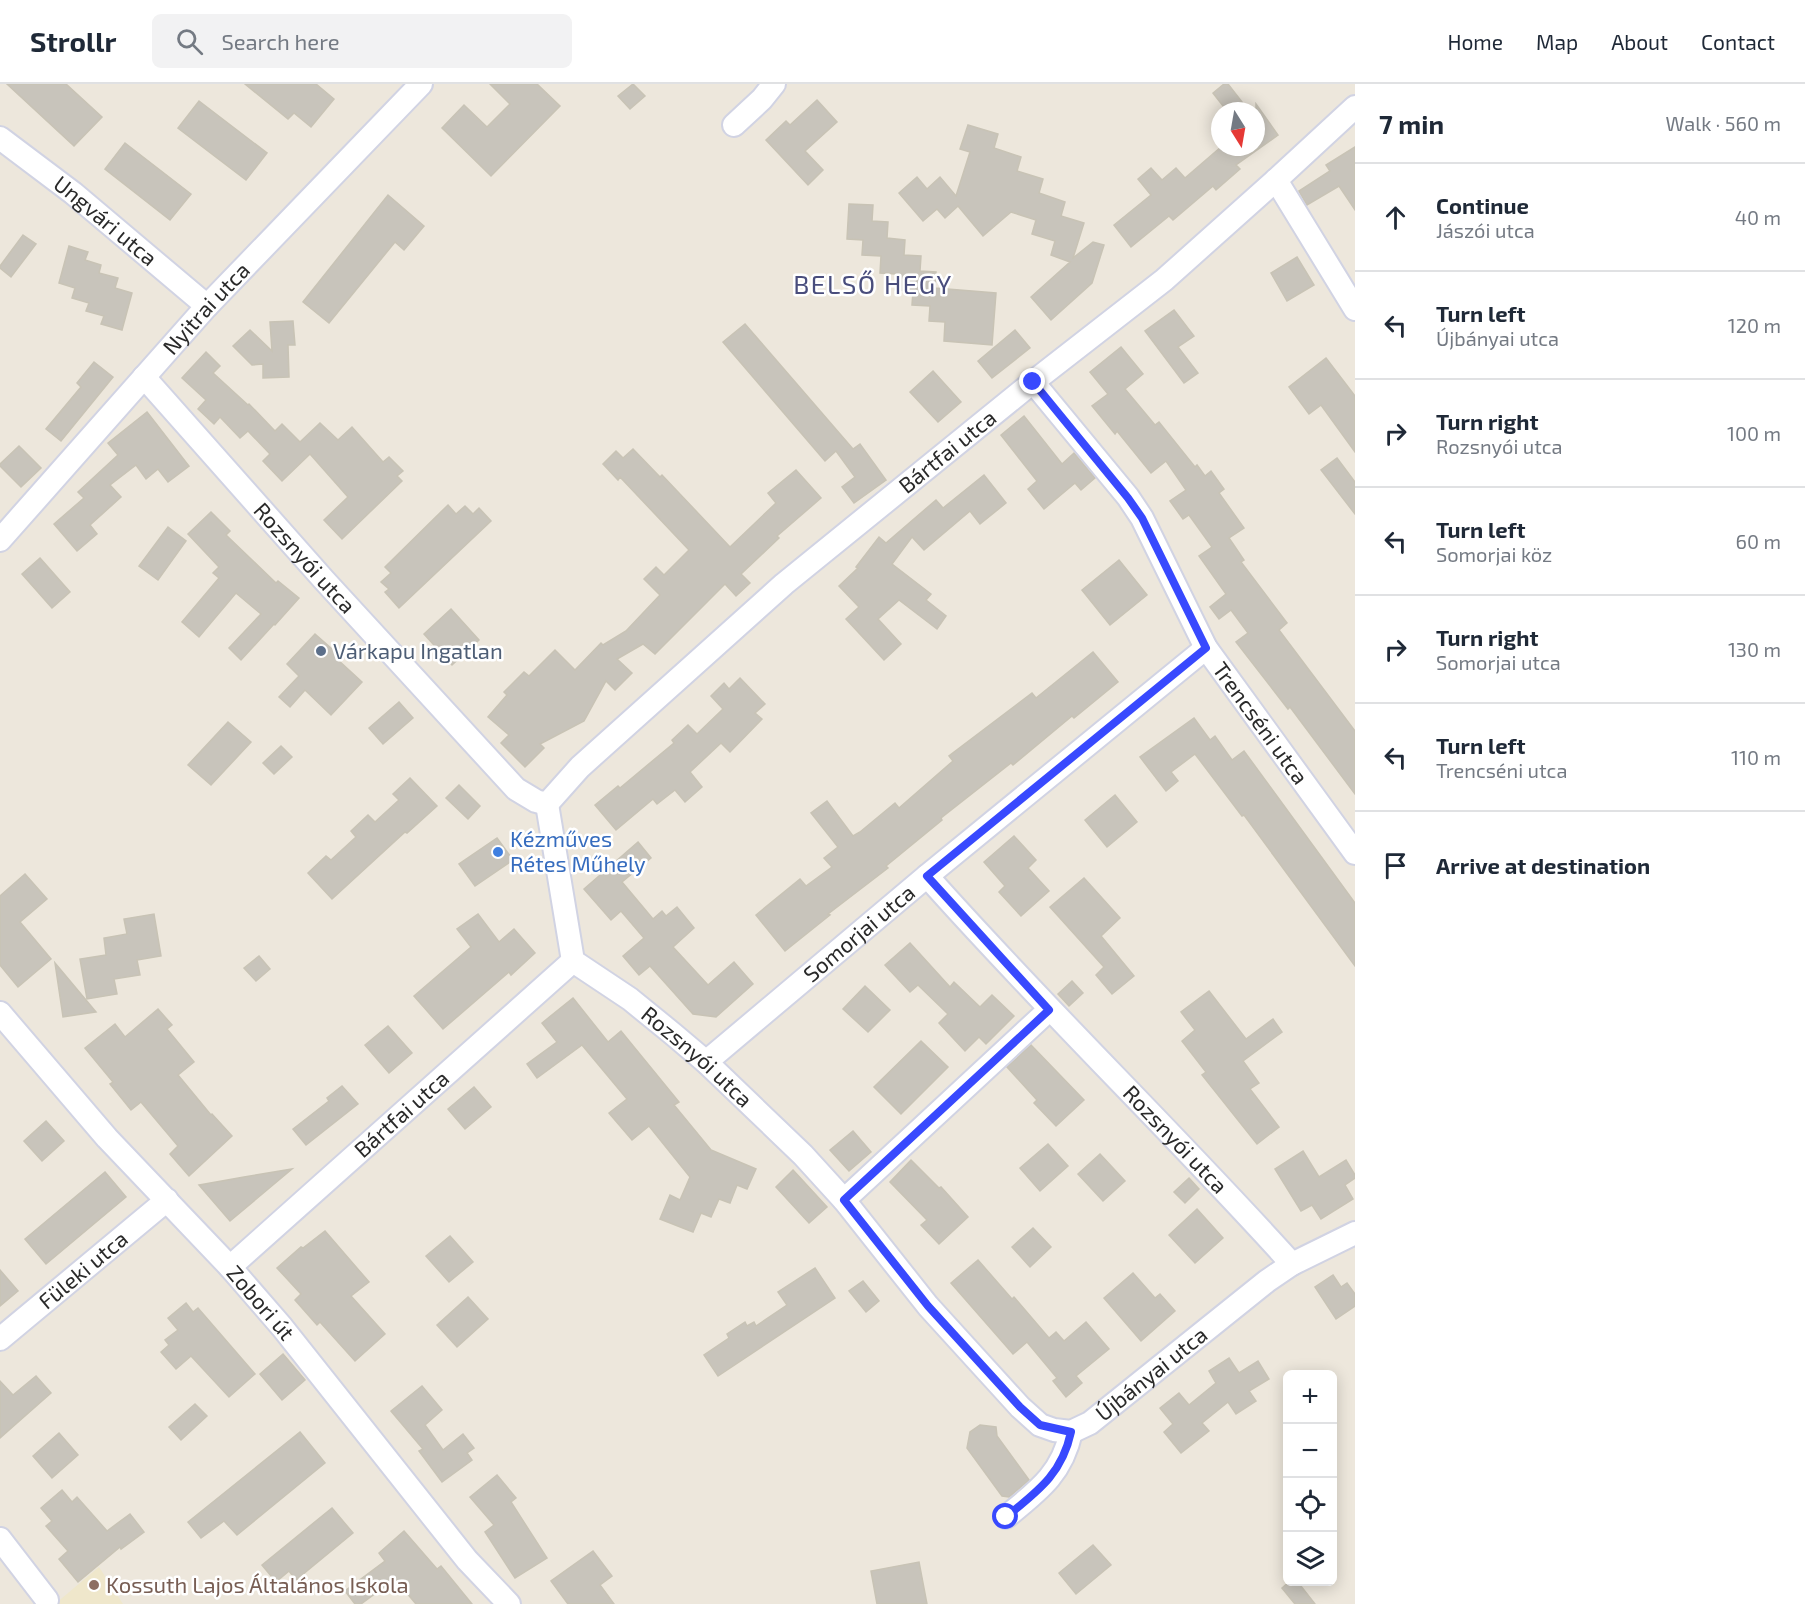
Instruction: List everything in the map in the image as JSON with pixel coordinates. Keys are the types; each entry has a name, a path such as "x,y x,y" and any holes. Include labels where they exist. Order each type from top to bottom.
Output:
{"street":[{"name":"Nyitrai utca","path":"0,540 207,306 422,84"},
{"path":"734,125 762,99 774,84"},
{"name":"Bártfai utca","path":"547,804 580,767 784,584 1033,382 1164,280 1355,106"},
{"name":"Ungvári utca","path":"6,150 123,233 207,306"},
{"path":"1276,180 1355,309"},
{"name":"Rozsnyói utca","path":"144,377 324,580 516,789 536,801 547,804"},
{"name":"Trencséni utca","path":"1033,382 1142,518 1206,648 1355,853"},
{"name":"Somorjai utca","path":"706,1062 927,876 1206,648"},
{"path":"547,804 573,960"},
{"name":"Rozsnyói utca","path":"927,876 1049,1010 1218,1183 1292,1264"},
{"name":"Bártfai utca","path":"230,1267 573,960"},
{"name":"Rozsnyói utca","path":"573,960 630,999 706,1062 803,1155 844,1200"},
{"path":"844,1200 1049,1010"},
{"name":"Zobori út","path":"0,1013 107,1138 230,1267 282,1327 467,1560 509,1604"},
{"name":"Füleki utca","path":"0,1339 167,1200"},
{"name":"Újbányai utca","path":"844,1200 928,1306 1020,1407 1040,1425 1071,1432 1090,1423 1267,1281 1292,1264"},
{"path":"1292,1264 1355,1233"},
{"path":"1006,1517 1045,1485 1059,1466 1068,1447 1071,1432"},
{"path":"0,1539 47,1600"}],"shaded area":[{"name":"Kossuth Lajos Általános Iskola","path":"99,1567 123,1604 55,1604"}],"building":[{"path":"7,84 66,84 102,117 74,146"},
{"path":"245,84 316,84 334,99 311,127 294,113 288,119"},
{"path":"490,84 537,84 560,106 491,176 442,128 464,105 487,127 510,104"},
{"path":"633,84 645,96 630,109 618,96"},
{"path":"1224,84 1228,84 1242,102 1220,102 1213,93"},
{"path":"817,100 837,122 805,151 823,170 808,185 766,140 786,121 790,125"},
{"path":"199,101 267,153 246,180 178,128"},
{"path":"1265,117 1278,135 1265,144"},
{"path":"968,125 998,134 994,148 1021,157 1017,171 1043,179 1039,193 1065,202 1061,216 1084,223 1073,258 1093,242 1104,245 1092,283 1051,320 1031,297 1070,262 1051,255 1055,241 1032,234 1036,220 1011,212 983,236 958,206 945,218 937,209 923,221 899,193 917,177 927,189 940,177 956,196 970,152 960,149"},
{"path":"125,143 191,194 170,220 105,169"},
{"path":"1355,147 1355,210 1339,186 1307,205 1299,191 1330,171 1326,165"},
{"path":"1211,156 1249,156 1236,165 1240,169 1216,190 1213,186 1173,220 1169,216 1131,247 1114,225 1151,195 1138,179 1151,168 1162,180 1176,168 1185,178"},
{"path":"388,195 424,226 404,250 395,242 329,323 303,302"},
{"path":"849,204 873,205 872,221 888,222 887,238 905,240 904,255 921,256 920,271 936,272 935,288 996,293 992,345 944,341 945,322 929,321 930,306 912,305 913,291 895,290 896,274 880,273 881,256 862,255 863,240 847,239"},
{"path":"23,235 36,244 11,277 0,266"},
{"path":"69,246 88,252 85,260 101,265 99,273 118,278 115,288 132,293 122,330 101,324 104,316 86,311 89,303 72,298 75,288 59,283"},
{"path":"1297,257 1314,285 1287,301 1271,273"},
{"path":"1174,310 1194,336 1178,347 1198,373 1184,383 1145,331"},
{"path":"293,321 295,345 288,345 289,377 263,378 263,364 252,365 233,346 250,330 272,351 270,322"},
{"path":"745,324 853,449 860,444 886,480 854,503 842,487 855,477 836,451 825,461 723,342"},
{"path":"1015,330 1030,348 992,378 978,361"},
{"path":"1121,347 1143,374 1125,389 1155,425 1159,422 1195,467 1197,465 1205,476 1211,471 1224,489 1219,493 1244,528 1229,538 1244,560 1241,562 1287,623 1279,630 1355,731 1355,794 1290,707 1288,709 1236,642 1248,633 1231,610 1219,619 1210,607 1226,594 1199,556 1212,547 1189,515 1183,519 1170,501 1186,490 1166,461 1151,473 1117,431 1115,434 1092,406 1108,394 1090,372"},
{"path":"206,352 220,366 213,373 249,404 275,431 282,424 300,442 320,423 338,440 352,427 383,462 389,457 403,471 397,476 402,481 342,539 324,520 348,497 310,454 282,481 263,461 270,454 248,431 240,438 220,417 214,424 198,409 206,400 182,378"},
{"path":"1326,358 1355,396 1355,452 1321,405 1309,414 1289,387"},
{"path":"94,362 113,377 61,441 46,429 81,387 77,383"},
{"path":"933,371 961,402 938,422 910,392"},
{"path":"147,412 189,466 168,482 158,469 146,479 136,465 110,485 121,497 90,525 97,534 77,551 54,524 84,498 78,492 118,455 108,443"},
{"path":"1024,416 1062,464 1074,453 1095,478 1081,490 1075,483 1044,509 1028,489 1037,481 1001,435"},
{"path":"19,446 41,468 21,487 0,466"},
{"path":"633,449 660,477 662,475 730,547 776,503 768,493 796,470 821,498 777,536 779,538 741,574 750,583 736,596 725,584 655,654 643,644 617,659 632,673 615,690 606,681 584,721 540,744 544,748 525,767 501,743 509,735 488,717 507,695 504,692 524,672 529,676 555,650 575,670 601,643 603,645 626,631 660,595 644,579 656,567 664,575 689,550 620,477 618,480 603,464 616,451 623,458"},
{"path":"1337,458 1355,482 1355,514 1321,470"},
{"path":"984,475 1006,503 980,524 970,511 924,550 912,537 892,564 931,594 926,600 946,616 937,629 899,600 878,619 901,644 884,660 846,619 859,607 839,586 858,568 856,567 879,537 886,543 936,500 943,508"},
{"path":"448,505 456,514 465,506 473,514 479,508 491,521 399,608 385,592 389,589 381,582 391,573 385,567"},
{"path":"211,512 230,531 226,535 276,583 278,581 299,598 241,660 229,648 261,614 236,593 199,637 182,622 219,578 213,573 219,567 188,534"},
{"path":"168,527 186,541 158,580 139,566"},
{"path":"40,558 70,592 52,608 22,574"},
{"path":"1119,560 1147,595 1110,625 1082,590"},
{"path":"451,609 479,640 452,665 424,634"},
{"path":"315,634 340,656 337,659 362,682 331,715 305,690 290,707 279,697 299,676 287,664"},
{"path":"1093,652 1118,682 1074,718 1072,716 1013,765 1011,763 941,818 942,820 886,866 888,868 828,914 830,915 785,951 756,915 800,879 806,886 832,867 824,858 838,847 811,813 827,801 853,836 895,803 899,808 953,761 949,756 1032,693 1036,698"},
{"path":"740,678 765,704 755,713 762,719 730,752 721,743 690,772 702,787 685,802 675,790 657,804 653,799 616,830 595,805 618,786 620,788 674,743 672,740 688,725 697,734 723,709 711,696 724,683 729,689"},
{"path":"399,702 413,718 383,744 369,728"},
{"path":"1194,718 1210,740 1215,736 1232,760 1244,751 1355,903 1355,966 1244,815 1242,816 1195,754 1171,772 1178,781 1166,791 1140,757"},
{"path":"228,722 251,742 211,785 188,765"},
{"path":"281,746 292,757 274,774 263,763"},
{"path":"410,778 437,806 332,899 308,873 326,856 331,860 356,837 351,831 368,815 375,822 399,800 393,794"},
{"path":"459,785 480,806 468,819 446,798"},
{"path":"1115,795 1137,822 1107,847 1085,820"},
{"path":"1014,836 1036,860 1028,868 1049,891 1021,916 999,892 1005,886 984,862"},
{"path":"497,838 513,860 475,886 459,864"},
{"path":"638,842 651,858 622,882 653,919 662,911 666,916 677,907 694,928 673,947 708,985 734,962 753,984 716,1017 693,1014 650,966 639,975 623,956 644,938 621,911 611,920 584,889"},
{"path":"25,874 47,899 20,922 51,959 18,987 0,965 0,896"},
{"path":"1084,878 1120,918 1101,936 1134,976 1112,994 1096,975 1104,967 1050,907"},
{"path":"154,914 161,956 137,960 140,975 114,979 117,994 87,999 80,959 106,955 104,938 127,934 124,919"},
{"path":"478,914 499,942 514,929 535,953 511,975 509,972 443,1029 414,996 471,947 457,929"},
{"path":"910,943 950,987 954,982 980,1007 992,995 1014,1016 986,1044 979,1037 965,1051 939,1023 948,1014 918,985 910,992 885,965"},
{"path":"259,956 270,969 256,981 244,968"},
{"path":"55,963 96,1012 63,1017"},
{"path":"1072,981 1083,993 1069,1006 1058,994"},
{"path":"865,986 890,1010 868,1032 843,1009"},
{"path":"1209,991 1246,1039 1273,1019 1282,1032 1243,1061 1259,1083 1250,1089 1279,1127 1257,1144 1202,1075 1206,1072 1182,1041 1195,1030 1181,1012"},
{"path":"573,998 608,1042 621,1031 679,1102 674,1105 711,1150 756,1169 747,1189 737,1185 730,1203 719,1199 711,1217 701,1213 693,1232 660,1219 670,1195 680,1200 690,1177 649,1126 632,1140 609,1113 627,1099 582,1045 537,1078 527,1064 557,1042 542,1023"},
{"path":"158,1009 172,1025 167,1029 194,1062 178,1075 211,1115 232,1136 189,1176 170,1154 178,1146 141,1102 131,1110 110,1084 113,1082 85,1048 115,1024 125,1037"},
{"path":"388,1026 412,1053 389,1073 365,1045"},
{"path":"921,1041 948,1067 901,1114 874,1087"},
{"path":"1031,1045 1084,1100 1056,1126 1034,1103 1037,1100 1007,1067"},
{"path":"342,1086 358,1104 306,1145 293,1129 329,1101 327,1098"},
{"path":"474,1087 491,1107 465,1129 448,1109"},
{"path":"46,1121 64,1141 42,1161 24,1141"},
{"path":"853,1131 871,1152 849,1171 830,1150"},
{"path":"1048,1144 1068,1166 1040,1191 1020,1168"},
{"path":"1303,1151 1319,1177 1346,1160 1355,1175 1355,1178 1345,1185 1353,1199 1321,1219 1312,1205 1301,1211 1275,1169"},
{"path":"1100,1154 1125,1181 1103,1201 1078,1174"},
{"path":"911,1160 939,1188 941,1187 968,1217 939,1244 921,1225 927,1220 890,1182"},
{"path":"292,1169 230,1221 199,1185 244,1177"},
{"path":"793,1170 827,1207 809,1223 776,1187"},
{"path":"105,1172 126,1197 46,1264 25,1239"},
{"path":"1189,1178 1199,1189 1185,1203 1174,1192"},
{"path":"1197,1209 1223,1238 1195,1263 1169,1235"},
{"path":"1033,1228 1051,1247 1030,1267 1012,1247"},
{"path":"325,1231 369,1282 351,1296 385,1334 355,1361 320,1322 317,1325 295,1300 301,1294 277,1268 301,1247 303,1248"},
{"path":"450,1236 473,1262 449,1282 426,1256"},
{"path":"978,1260 1049,1338 1056,1332 1064,1341 1086,1322 1109,1349 1076,1376 1082,1383 1066,1397 1053,1381 1057,1378 1027,1342 1013,1354 951,1283"},
{"path":"815,1268 835,1298 718,1376 704,1355 729,1338 727,1334 745,1322 747,1326 754,1322 756,1326 787,1305 778,1292"},
{"path":"0,1270 18,1291 0,1306"},
{"path":"1133,1273 1155,1298 1160,1294 1175,1311 1141,1341 1104,1298"},
{"path":"1333,1275 1341,1287 1347,1283 1355,1294 1355,1306 1336,1319 1315,1287"},
{"path":"863,1281 879,1301 866,1312 849,1291"},
{"path":"468,1297 488,1319 457,1347 437,1325"},
{"path":"186,1303 193,1312 198,1308 255,1374 229,1397 191,1356 176,1369 161,1352 169,1345 165,1340 178,1330 168,1318"},
{"path":"283,1354 305,1380 282,1400 260,1374"},
{"path":"1229,1358 1239,1373 1258,1361 1269,1379 1249,1391 1256,1401 1236,1414 1228,1402 1202,1423 1209,1431 1181,1453 1164,1432 1173,1424 1160,1408 1179,1393 1189,1405 1216,1383 1209,1371"},
{"path":"36,1376 51,1393 0,1438 0,1381 13,1395"},
{"path":"422,1386 442,1410 425,1425 443,1450 463,1434 474,1448 467,1453 472,1460 442,1482 419,1451 423,1449 391,1411"},
{"path":"195,1404 207,1416 181,1440 169,1427"},
{"path":"980,1425 996,1427 997,1436 1029,1480 1009,1497 1002,1496 967,1448 970,1432"},
{"path":"300,1432 325,1463 237,1535 224,1521 201,1538 188,1522"},
{"path":"59,1433 78,1455 52,1478 33,1456"},
{"path":"497,1475 516,1498 511,1502 547,1558 515,1578 485,1532 494,1525 470,1497"},
{"path":"62,1490 72,1502 77,1497 107,1531 130,1514 144,1532 121,1549 120,1547 78,1582 59,1559 68,1551 46,1526 52,1521 41,1508"},
{"path":"332,1508 353,1533 296,1580 289,1571 276,1582 262,1565"},
{"path":"404,1531 437,1569 441,1566 472,1604 416,1604 395,1579 361,1604 355,1604 345,1591 385,1561 379,1553"},
{"path":"1093,1545 1111,1565 1076,1594 1059,1573"},
{"path":"593,1551 612,1576 600,1585 614,1604 568,1604 551,1581"},
{"path":"919,1562 927,1604 877,1604 871,1571"},
{"path":"1301,1586 1315,1604 1295,1604 1282,1588"}],"place":[{"name":"Várkapu Ingatlan","path":"321,651"},
{"name":"Kézműves Rétes Műhely","path":"498,852"},
{"name":"Kossuth Lajos Általános Iskola","path":"94,1585"}],"district":[{"name":"BELSŐ HEGY","path":"873,285"}],"route":[{"path":"1006,1517 1045,1485 1059,1466 1068,1447 1071,1432 1040,1425 1020,1407 928,1306 844,1200 1049,1010 927,876 1206,648 1142,518 1033,382"}]}
